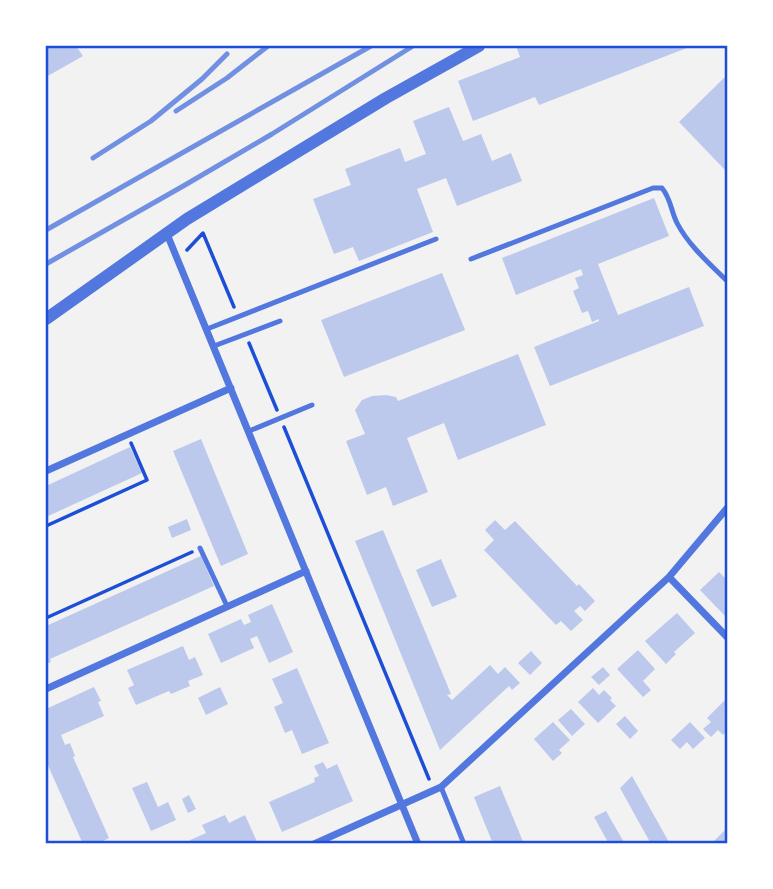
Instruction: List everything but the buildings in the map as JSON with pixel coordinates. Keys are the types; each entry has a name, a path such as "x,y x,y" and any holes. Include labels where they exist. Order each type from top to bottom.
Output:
{"street":[{"path":"46,319 199,212 386,98 479,46"},
{"path":"167,234 418,844"},
{"path":"46,471 231,388"},
{"path":"314,844 438,789 669,577 727,506"},
{"path":"46,689 306,571"},
{"path":"669,577 727,638"}],"lane":[{"path":"471,259 653,188 662,188 686,238 727,282"},
{"path":"207,329 436,239"},
{"path":"214,346 280,321"},
{"path":"249,430 312,405"},
{"path":"200,548 227,606"},
{"path":"438,789 464,844"}],"path":[{"path":"179,260 203,233 238,317"},
{"path":"245,334 438,789"},
{"path":"46,526 147,480 127,435"},
{"path":"46,618 200,548"}],"railway":[{"path":"176,111 227,78 268,46"},
{"path":"46,230 371,46"},
{"path":"46,264 272,134 413,46"},
{"path":"93,158 151,121 202,79 227,54"}]}
